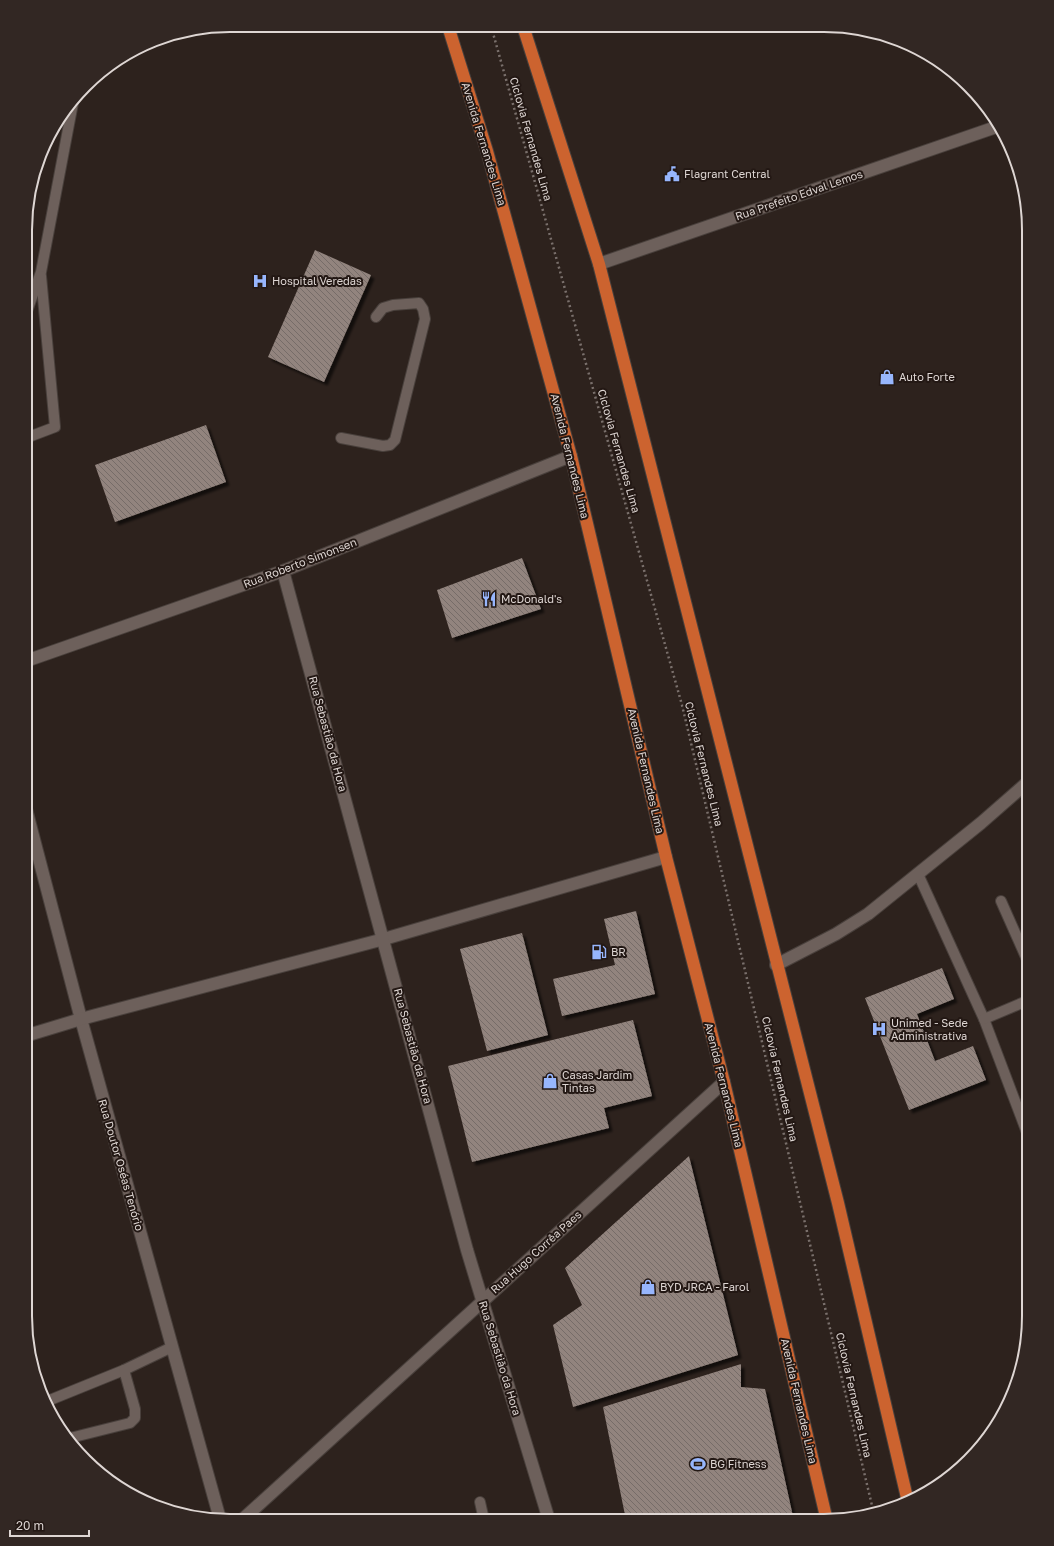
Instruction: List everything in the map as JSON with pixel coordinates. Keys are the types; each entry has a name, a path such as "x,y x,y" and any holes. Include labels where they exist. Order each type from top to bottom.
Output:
{"highway":[{"name":"Avenida Fernandes Lima","path":"450,32 488,151 571,456 666,857 724,1082 825,1514"},
{"path":"525,32 599,264 776,965 838,1203 907,1496"}],"street":[{"name":"Rua Prefeito Edval Lemos","path":"599,264 993,128"},
{"name":"Rua Roberto Simonsen","path":"32,659 284,571 571,456"},
{"name":"Rua Sebastião da Hora","path":"284,571 482,1301 547,1514"},
{"path":"776,965 836,934 868,914 981,823 1022,787"},
{"name":"Rua Doutor Oséas Tenório","path":"32,832 81,1018 219,1514"},
{"path":"32,1034 81,1018 384,939 666,857"},
{"name":"Rua Hugo Corrêa Paes","path":"248,1514 724,1082"}],"lane":[{"path":"32,297 41,272 71,111"},
{"path":"32,436 55,427 41,272"},
{"path":"341,438 383,446 390,445 395,440 425,319 423,309 419,303 393,305 382,308 376,317"},
{"path":"918,874 984,1019 1022,1119"},
{"path":"1001,901 1022,948"},
{"path":"984,1019 1022,1003"},
{"path":"50,1400 124,1370 172,1347"},
{"path":"73,1437 130,1423 135,1418 124,1370"},
{"path":"480,1502 483,1514"}],"path":[{"name":"Ciclovia Fernandes Lima","path":"493,32 682,705 872,1508"}],"building":[{"path":"315,250 371,275 324,382 268,357"},
{"path":"206,425 226,482 115,522 95,465"},
{"name":"McDonald's","path":"522,558 541,609 452,638 437,590"},
{"path":"636,911 655,994 562,1016 553,979 615,965 604,919"},
{"path":"522,933 548,1035 487,1051 460,949"},
{"path":"942,968 954,999 917,1014 935,1061 973,1046 986,1080 909,1110 865,998"},
{"name":"Casas Jardim Tintas","path":"633,1020 652,1096 604,1108 609,1128 472,1162 448,1066"},
{"name":"BYD JRCA - Farol","path":"689,1156 738,1355 573,1407 553,1325 582,1305 565,1268"},
{"name":"BG Fitness","path":"741,1364 741,1387 765,1389 792,1514 625,1514 603,1407"}],"place":[{"name":"Flagrant Central","path":"672,174"},
{"name":"Hospital Veredas","path":"260,281"},
{"name":"Auto Forte","path":"887,377"},
{"name":"McDonald's","path":"489,599"},
{"name":"BR","path":"599,952"},
{"name":"Unimed - Sede Administrativa","path":"879,1029"},
{"name":"Casas Jardim Tintas","path":"550,1081"},
{"name":"BYD JRCA - Farol","path":"648,1287"},
{"name":"BG Fitness","path":"698,1464"}]}
